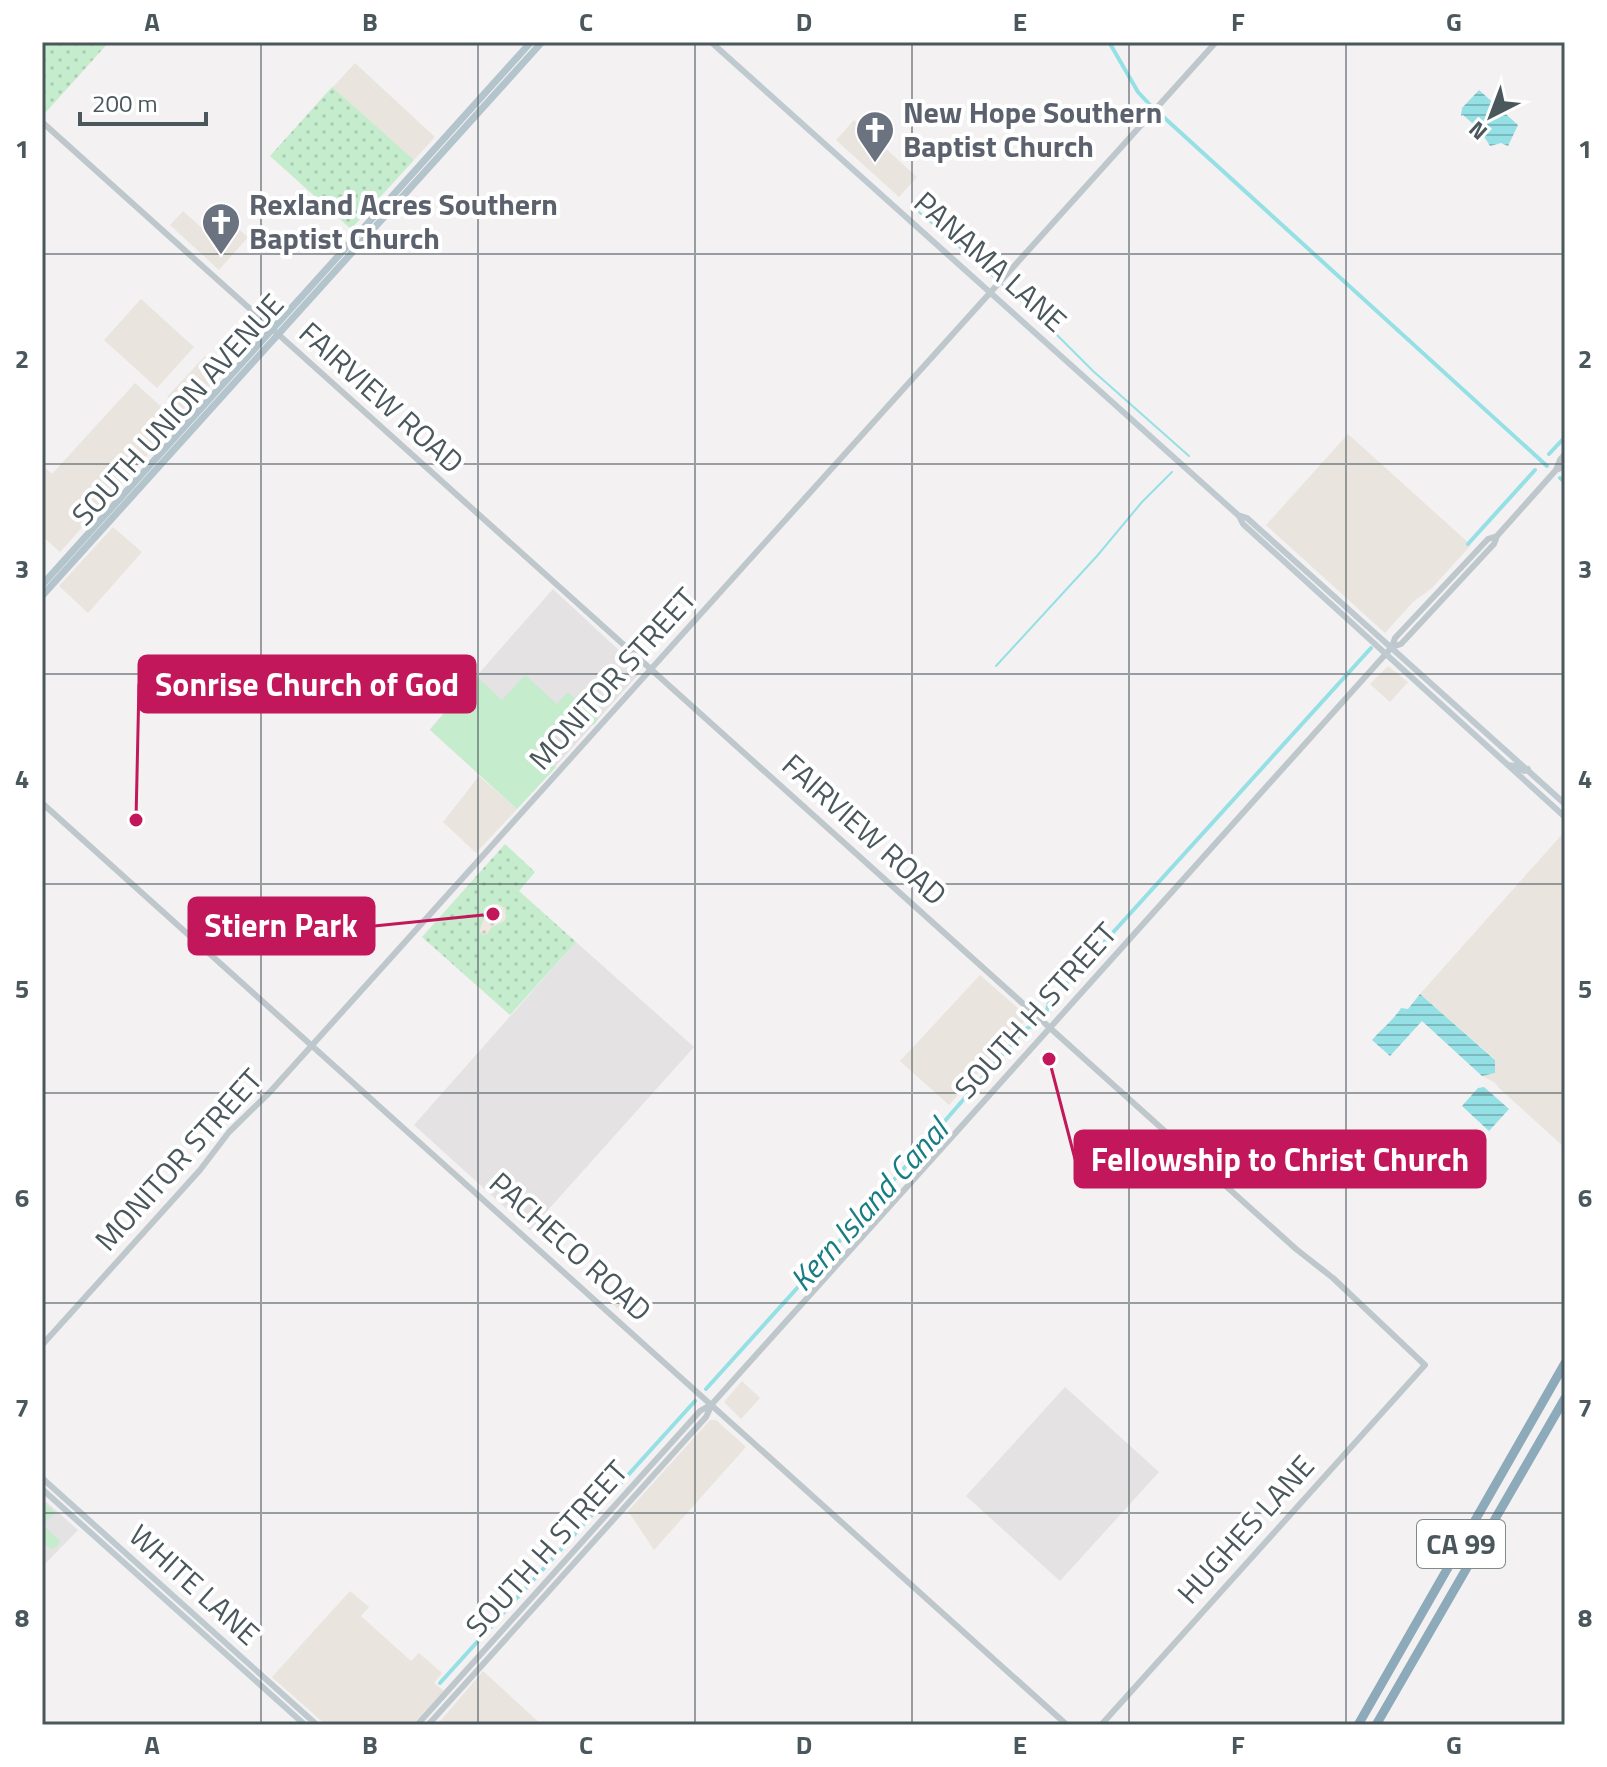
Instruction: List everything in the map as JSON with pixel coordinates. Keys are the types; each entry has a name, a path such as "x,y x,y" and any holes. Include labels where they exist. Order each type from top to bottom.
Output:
{"highway":[{"name":"CA 99","path":"1358,1725 1565,1363"},
{"name":"CA 99","path":"1376,1725 1565,1398"}],"main road":[{"name":"SOUTH UNION AVENUE","path":"42,596 531,42"},
{"name":"SOUTH UNION AVENUE","path":"42,588 226,380 412,186 542,42"},
{"name":"PANAMA LANE","path":"711,42 1238,515 1243,524 1565,817"},
{"path":"443,151 444,144 466,120 466,115"},
{"path":"412,186 412,180 430,159 430,154"},
{"path":"197,424 226,380"},
{"path":"117,513 143,479 145,470"},
{"name":"PANAMA LANE","path":"1238,515 1247,518 1565,804"},
{"path":"1483,742 1504,748"},
{"path":"1508,765 1524,771 1528,769"},
{"name":"WHITE LANE","path":"42,1478 317,1725"},
{"name":"WHITE LANE","path":"42,1489 305,1725"},
{"path":"159,1594 183,1606"},
{"path":"250,1675 279,1697 286,1697"}],"street":[{"name":"MONITOR STREET","path":"42,1345 200,1170 229,1132 312,1046 1216,42"},
{"name":"FAIRVIEW ROAD","path":"42,122 1288,1242 1333,1278 1425,1365"},
{"name":"SOUTH H STREET","path":"428,1725 593,1545 706,1417 712,1404 1386,654 1395,638 1494,544 1497,536 1556,470 1565,454"},
{"name":"SOUTH H STREET","path":"1556,470 1565,466"},
{"name":"SOUTH H STREET","path":"1392,647 1401,644 1425,619 1467,561 1488,539 1497,536"},
{"name":"PACHECO ROAD","path":"42,803 1067,1725"},
{"name":"HUGHES LANE","path":"1101,1725 1425,1365"},
{"name":"SOUTH H STREET","path":"417,1725 700,1411 712,1404"},
{"path":"653,1477 652,1471 670,1445"},
{"path":"593,1545 594,1536 612,1510"},
{"path":"434,1718 450,1688"}],"shaded area":[{"path":"355,63 435,137 414,160 332,88"},
{"path":"854,120 917,177 899,197 836,140"},
{"path":"183,211 203,229 219,213 248,237 219,270 170,225"},
{"path":"141,299 194,347 157,388 104,340"},
{"path":"205,356 222,372 185,413 167,397"},
{"path":"135,383 176,423 60,552 42,536 42,465 52,474"},
{"path":"1348,434 1471,545 1385,633 1266,525"},
{"path":"113,527 142,552 88,613 59,586"},
{"path":"553,589 638,668 638,675 517,809 430,729"},
{"path":"1388,666 1408,682 1390,702 1370,684"},
{"path":"479,776 517,809 476,853 443,822"},
{"path":"1565,831 1565,1148 1494,1082 1482,1076 1495,1073 1495,1059 1420,994"},
{"path":"576,942 694,1047 530,1230 414,1125"},
{"path":"980,975 1028,1017 949,1105 900,1061"},
{"path":"627,1284 646,1302 631,1320 610,1302"},
{"path":"742,1381 760,1398 741,1419 724,1402"},
{"path":"1065,1387 1159,1472 1060,1581 966,1496"},
{"path":"710,1420 716,1420 746,1447 654,1550 628,1511"},
{"path":"42,1498 78,1530 42,1567"},
{"path":"350,1591 369,1607 361,1616 411,1661 419,1653 442,1673 434,1683 444,1691 412,1725 326,1725 272,1677"},
{"path":"483,1671 542,1725 437,1725"}],"green space":[{"path":"42,42 109,42 46,112 42,109"},
{"path":"332,87 414,160 351,229 270,156"},
{"path":"525,675 557,704 568,692 598,719 594,725 574,708 536,749 556,767 517,809 430,730 476,676 502,700"},
{"path":"505,844 535,872 519,891 576,942 510,1015 422,937"},
{"path":"42,1501 55,1512 43,1525 61,1542 52,1550 42,1541"}],"sand":[{"path":"494,904 505,908 506,918 483,935 480,929 487,910"}],"water":[{"path":"1479,90 1518,125 1508,146 1501,143 1490,146 1480,130 1461,116 1462,108"},
{"path":"1420,994 1495,1060 1495,1073 1482,1076 1422,1021 1390,1056 1372,1040 1401,1008 1408,1009"},
{"path":"1484,1087 1509,1109 1489,1131 1462,1106 1478,1088"}],"waterway":[{"path":"1109,42 1138,92 1152,107"},
{"path":"1158,112 1547,466"},
{"path":"912,206 1035,313 1093,371 1189,456"},
{"name":"Kern Island Canal","path":"1549,454 1565,437"},
{"name":"Kern Island Canal","path":"1468,544 1535,470"},
{"path":"996,666 1172,472"},
{"path":"1560,478 1565,482"},
{"name":"Kern Island Canal","path":"1046,1013 1049,1003 1371,648"},
{"path":"267,672 272,669 286,682 295,682"},
{"name":"Kern Island Canal","path":"706,1389 1025,1029 1035,1025"},
{"name":"Kern Island Canal","path":"440,1683 695,1401"}],"place":[{"name":"New Hope Southern Baptist Church","path":"875,164"},
{"name":"Rexland Acres Southern Baptist Church","path":"221,256"},
{"name":"Sonrise Church of God","path":"136,820"},
{"name":"Stiern Park","path":"493,914"},
{"name":"Fellowship to Christ Church","path":"1049,1059"}]}
